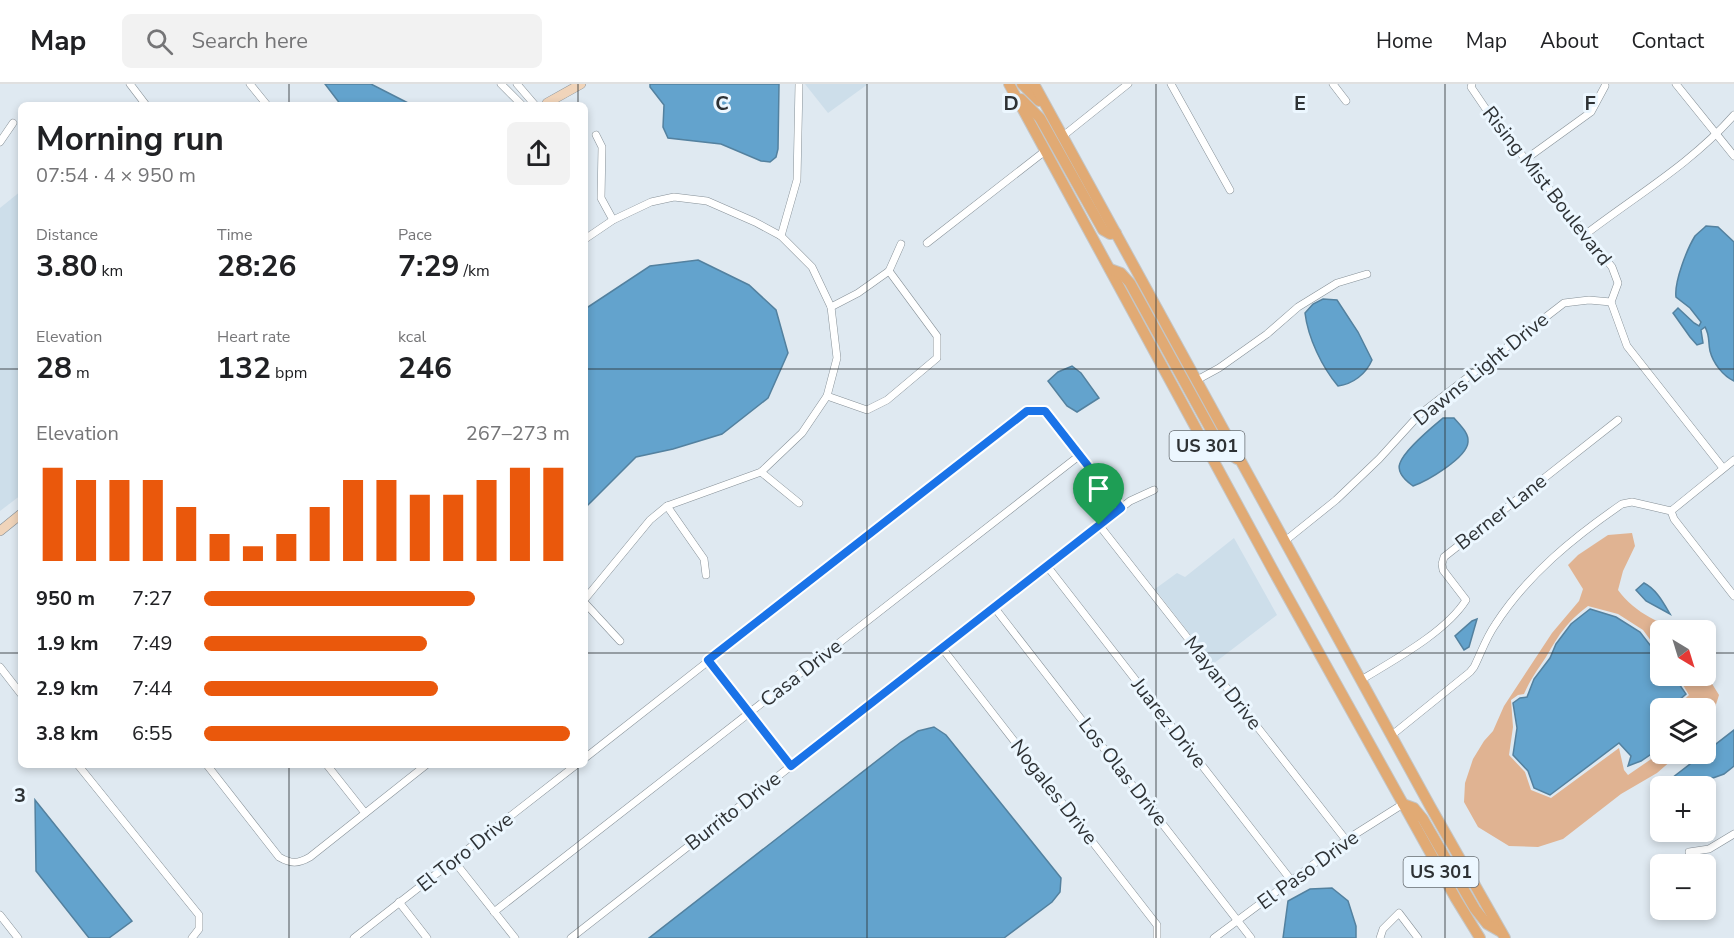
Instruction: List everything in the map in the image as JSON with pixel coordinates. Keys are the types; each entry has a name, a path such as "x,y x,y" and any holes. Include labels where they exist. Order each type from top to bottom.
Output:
{"main road":[{"path":"1022,84 1046,108"},
{"name":"US 301","path":"1034,84 1504,936"},
{"path":"1010,86 1040,118 1103,230 1110,234 1116,233"},
{"name":"US 301","path":"1010,86 1403,804 1480,938"},
{"path":"1110,269 1121,273 1130,283 1221,448 1240,461"},
{"path":"1403,804 1414,808 1423,819 1475,909 1487,924 1504,936"}],"street":[{"path":"130,84 144,102"},
{"path":"250,84 265,102"},
{"path":"501,84 519,102"},
{"path":"517,84 532,102"},
{"path":"548,102 570,84"},
{"path":"550,102 581,84"},
{"path":"781,236 797,180 799,84"},
{"path":"1063,136 1128,84"},
{"path":"1171,84 1230,190"},
{"path":"1333,84 1346,101"},
{"name":"Rising Mist Boulevard","path":"1472,84 1490,115 1612,267 1618,283 1611,302 1627,346 1723,468"},
{"path":"1677,84 1734,156"},
{"path":"1526,159 1591,112 1605,86"},
{"path":"1586,234 1680,166 1717,134 1734,115"},
{"path":"0,142 13,123"},
{"path":"596,135 602,147 601,198 613,220"},
{"path":"927,243 1045,151"},
{"path":"588,238 613,220 651,202 674,197 707,201 756,222 781,236 812,267 831,307 837,358 827,396 802,433 761,472 667,506 650,520 588,597"},
{"path":"831,307 858,293 889,271 901,244"},
{"path":"827,396 867,410 887,400 937,358 937,336 889,271"},
{"path":"1197,380 1229,362 1298,307 1337,283 1367,274"},
{"name":"Dawns Light Drive","path":"1285,541 1336,500 1379,459 1419,415 1564,303 1589,300 1611,302"},
{"path":"588,756 1027,411 1045,411 1121,508"},
{"name":"Berner Lane","path":"1361,680 1413,648 1459,611 1466,600 1443,570 1444,557 1618,420"},
{"name":"Casa Drive","path":"494,912 1080,455"},
{"path":"1671,511 1734,460"},
{"path":"761,472 799,503"},
{"name":"Burrito Drive","path":"571,938 1130,501 1154,490"},
{"path":"1392,735 1470,672 1496,622 1548,561 1622,504 1632,502 1671,511"},
{"path":"667,506 704,559 706,575"},
{"path":"1671,511 1674,519 1734,596"},
{"path":"0,531 18,516"},
{"name":"Mayan Drive","path":"1099,525 1346,840"},
{"name":"Juarez Drive","path":"1047,566 1291,880"},
{"path":"588,604 620,641"},
{"name":"Los Olas Drive","path":"994,607 1251,938"},
{"name":"Nogales Drive","path":"942,648 1157,925 1157,938"},
{"path":"708,660 791,766"},
{"path":"0,667 18,689"},
{"path":"80,768 199,915 199,929 192,938"},
{"path":"209,768 279,857 294,863 310,857 422,768"},
{"path":"329,768 365,813"},
{"name":"El Toro Drive","path":"354,938 572,768"},
{"name":"El Paso Drive","path":"1214,938 1346,840 1403,804"},
{"path":"1689,852 1709,849 1734,834"},
{"path":"454,861 514,938"},
{"path":"399,902 427,938"},
{"path":"1380,938 1383,929 1399,913 1418,938"},
{"path":"0,915 18,938"}],"shaded area":[{"path":"805,84 868,84 828,113"},
{"path":"18,193 18,497 0,511 0,208"},
{"path":"1632,533 1635,546 1623,571 1618,590 1633,606 1655,620 1650,620 1650,639 1643,630 1618,614 1588,606 1569,623 1560,635 1531,679 1524,694 1511,700 1513,727 1509,755 1525,772 1531,790 1551,798 1619,748 1624,770 1628,775 1650,760 1650,764 1667,764 1657,773 1621,794 1563,839 1538,847 1509,846 1478,827 1464,802 1465,783 1473,759 1493,731 1504,706 1552,633 1579,601 1583,589 1568,565 1578,555 1608,535"},
{"path":"1234,538 1277,615 1213,664 1155,589 1177,573 1185,577"},
{"path":"1684,686 1713,686 1719,695 1716,704 1716,698 1686,698 1689,695"}],"water":[{"path":"325,84 371,84 406,102 339,102"},
{"path":"650,84 779,84 776,157 770,162 761,161 721,144 668,138 663,127 664,105"},
{"path":"1706,226 1718,227 1734,242 1734,381 1719,369 1713,360 1705,327 1701,330 1703,343 1697,345 1673,313 1678,308 1694,323 1699,326 1701,322 1690,308 1676,297 1676,291 1688,249 1695,236"},
{"path":"698,260 749,285 776,310 788,353 768,398 722,434 673,449 636,457 588,505 588,307 650,266"},
{"path":"1323,299 1337,300 1358,332 1372,360 1363,374 1344,385 1338,386 1327,370 1317,352 1307,323 1305,313 1313,304"},
{"path":"1072,366 1081,373 1099,398 1077,412 1067,406 1048,381 1058,372"},
{"path":"1443,418 1454,418 1464,429 1468,439 1466,448 1454,462 1413,486 1399,470 1400,463 1413,445"},
{"path":"1644,583 1656,592 1670,614 1646,601 1636,590"},
{"path":"1590,609 1616,617 1640,632 1650,645 1650,686 1681,686 1686,694 1681,698 1650,698 1650,755 1628,766 1631,756 1619,743 1550,795 1534,788 1528,771 1513,755 1517,728 1513,703 1520,698 1527,697 1534,679 1571,624"},
{"path":"1477,619 1469,647 1464,650 1455,636"},
{"path":"934,727 946,735 1061,878 1060,892 1052,902 1004,938 649,938 901,742 918,731"},
{"path":"1734,730 1734,766 1724,774 1716,777 1675,776 1690,764 1716,764 1716,744"},
{"path":"35,800 132,921 109,938 89,938 36,871"},
{"path":"1332,888 1348,901 1356,926 1356,938 1283,938 1288,901 1310,889"}],"route":[{"path":"1027,411 1045,411 1121,508 1099,525 791,766 708,660 1027,411"}]}
